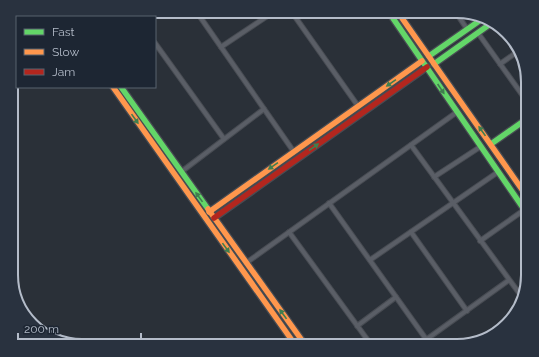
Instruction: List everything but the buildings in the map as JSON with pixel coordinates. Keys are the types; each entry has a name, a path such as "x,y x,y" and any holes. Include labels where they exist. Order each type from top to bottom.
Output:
{"street":[{"path":"201,18 294,152"},
{"path":"221,47 264,18"},
{"path":"296,18 358,106"},
{"path":"393,18 521,206"},
{"path":"402,18 521,188"},
{"path":"460,18 467,29"},
{"path":"429,56 478,22"},
{"path":"434,64 487,26"},
{"path":"478,33 521,93"},
{"path":"156,44 224,139"},
{"path":"500,64 514,54"},
{"path":"207,221 212,215 294,152 422,61"},
{"path":"212,215 427,67"},
{"path":"113,88 291,339"},
{"path":"122,88 301,339"},
{"path":"181,172 264,109"},
{"path":"246,263 457,112"},
{"path":"491,144 521,123"},
{"path":"411,145 518,293"},
{"path":"434,177 480,147"},
{"path":"370,260 497,171 505,170 506,166"},
{"path":"507,186 510,181 518,183"},
{"path":"329,203 426,339"},
{"path":"480,241 521,216"},
{"path":"289,232 367,339"},
{"path":"411,232 467,311"},
{"path":"428,339 509,280"},
{"path":"357,326 396,297"}],"traffic: fast":[{"path":"393,18 521,205"},
{"path":"429,56 478,22"},
{"path":"434,64 487,26"},
{"path":"122,88 208,209"},
{"path":"491,144 521,123"}],"traffic: slow":[{"path":"402,18 521,188"},
{"path":"209,212 422,61"},
{"path":"114,88 291,339"},
{"path":"208,209 301,339"}],"traffic: jam":[{"path":"214,218 427,67"}]}
